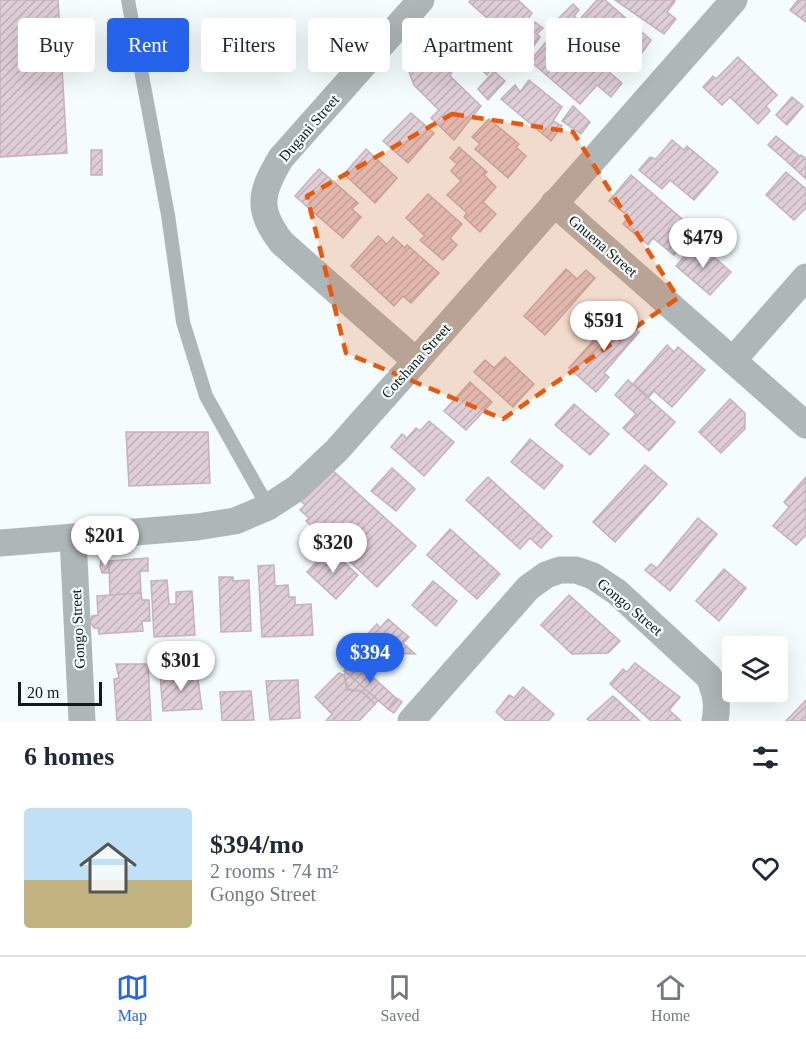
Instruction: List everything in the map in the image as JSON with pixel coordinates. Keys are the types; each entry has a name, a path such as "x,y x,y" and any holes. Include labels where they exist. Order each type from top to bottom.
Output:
{"street":[{"name":"Dugani Street","path":"416,361 282,243 269,226 264,211 264,193 271,174 281,158 421,0"},
{"name":"Cotshana Street","path":"0,543 73,538 235,521 268,507 297,488 337,450 734,0"},
{"name":"Gnuena Street","path":"554,203 806,425"},
{"path":"733,360 806,278"},
{"name":"Gongo Street","path":"73,538 82,721"},
{"name":"Gongo Street","path":"411,721 528,588 546,575 560,570 576,570 593,576 617,592 709,676 717,694 714,721"}],"lane":[{"path":"128,0 168,215 183,322 206,396 268,507"}],"highlighted area":[{"path":"452,114 573,132 678,298 503,419 346,353 307,196"}],"building":[{"path":"0,0 58,0 59,18 18,18 18,72 62,72 67,153 0,157"},
{"path":"471,0 518,0 532,13 529,18 487,18 469,2"},
{"path":"597,0 605,0 626,18 581,18"},
{"path":"615,0 675,1 667,12 676,19 664,34"},
{"path":"798,0 806,0 806,22 790,10"},
{"path":"573,4 579,10 574,16 576,18 559,18"},
{"path":"535,22 543,28 537,34 540,37 534,46"},
{"path":"642,32 651,40 642,53"},
{"path":"546,42 546,72 609,72 622,83 611,97 597,85 580,104 534,64 534,56"},
{"path":"738,57 777,95 766,106 770,111 758,124 730,97 722,105 703,87 713,76 716,79"},
{"path":"409,72 452,72 450,76 481,106 454,140 431,118 439,110 414,85"},
{"path":"493,72 505,81 488,100 478,89"},
{"path":"529,80 562,107 553,121 562,126 551,141 501,99 515,85 520,92"},
{"path":"792,97 803,106 787,125 776,115"},
{"path":"573,106 590,122 581,134 562,121"},
{"path":"411,113 434,133 408,163 383,141"},
{"path":"489,119 519,144 516,147 526,156 508,178 475,149 480,144 472,137"},
{"path":"776,136 801,157 792,166 768,145"},
{"path":"672,140 684,150 687,146 718,172 694,200 670,180 662,189 639,170 650,157 656,159"},
{"path":"459,147 487,172 484,175 496,187 483,202 496,214 480,232 464,217 467,213 447,195 461,181 451,171 457,164 450,158"},
{"path":"366,149 397,178 375,203 344,174"},
{"path":"91,150 102,150 102,175 91,175"},
{"path":"801,155 806,159 806,179 792,166"},
{"path":"319,169 358,203 352,209 361,217 343,238 295,196"},
{"path":"786,172 806,189 806,208 794,220 766,195"},
{"path":"631,175 695,230 674,255 653,238 648,245 623,224 629,217 609,201"},
{"path":"428,194 462,224 450,238 457,245 443,260 420,240 425,236 406,218"},
{"path":"378,236 387,244 393,237 405,248 407,245 439,273 411,303 403,296 394,306 351,266"},
{"path":"697,242 731,272 710,295 676,266"},
{"path":"566,269 577,279 586,270 595,278 545,335 524,316"},
{"path":"618,313 639,332 604,373 609,377 596,392 569,368"},
{"path":"667,345 674,352 678,347 705,370 672,407 654,391 649,397 633,384"},
{"path":"505,357 534,384 513,407 474,372 485,360 494,368"},
{"path":"628,380 675,422 649,451 623,428 636,414 615,395"},
{"path":"470,382 492,402 466,430 444,411"},
{"path":"730,399 745,413 745,429 721,453 699,432"},
{"path":"574,404 609,434 590,455 555,425"},
{"path":"429,421 454,442 424,476 391,447 402,434 407,438 416,428 420,431"},
{"path":"126,432 208,432 210,483 129,486"},
{"path":"530,439 563,466 544,489 511,462"},
{"path":"645,465 667,484 615,542 593,522"},
{"path":"330,468 416,546 377,587 306,521 309,518 300,510 305,505 300,500"},
{"path":"392,468 415,489 396,511 371,491"},
{"path":"488,477 552,536 541,548 530,538 520,549 466,500"},
{"path":"806,477 806,535 796,545 773,526 789,507 784,502"},
{"path":"698,518 717,534 670,591 645,570 651,564 657,568"},
{"path":"450,529 500,574 477,599 427,555"},
{"path":"329,549 358,575 336,599 307,572"},
{"path":"148,558 148,571 140,571 141,593 110,595 109,561"},
{"path":"101,560 109,561 109,573 102,573"},
{"path":"274,565 275,586 288,585 289,597 295,597 295,605 311,604 313,635 262,637 258,566"},
{"path":"724,569 746,588 719,621 696,601"},
{"path":"219,577 233,577 233,581 249,580 251,631 221,632"},
{"path":"167,580 169,604 176,604 176,592 192,591 195,635 154,637 151,581"},
{"path":"433,581 457,601 436,626 412,605"},
{"path":"141,593 142,600 149,600 150,621 142,621 143,631 99,634 98,628 94,628 90,622 92,616 98,615 97,596"},
{"path":"569,595 620,641 608,653 572,654 541,625"},
{"path":"388,619 409,637 403,643 415,654 385,653 366,636 377,624 380,628"},
{"path":"354,660 396,698 388,709 344,671"},
{"path":"635,663 680,697 669,710 681,721 651,721 610,684 623,669 627,672"},
{"path":"116,664 148,664 151,721 117,721 114,679 119,678"},
{"path":"197,672 202,709 163,711 160,675"},
{"path":"346,672 365,689 362,691 348,689 344,675"},
{"path":"339,673 344,675 347,690 361,691 375,704 359,721 326,721 332,714 315,697"},
{"path":"298,680 300,718 270,720 266,681"},
{"path":"523,687 554,714 548,721 506,721 496,712 509,695 514,698"},
{"path":"365,689 378,700 375,704 362,691"},
{"path":"251,691 254,720 222,721 220,692"},
{"path":"613,696 640,721 590,721 587,719"},
{"path":"397,698 402,702 394,713 388,709"},
{"path":"806,700 806,721 786,721"}]}
